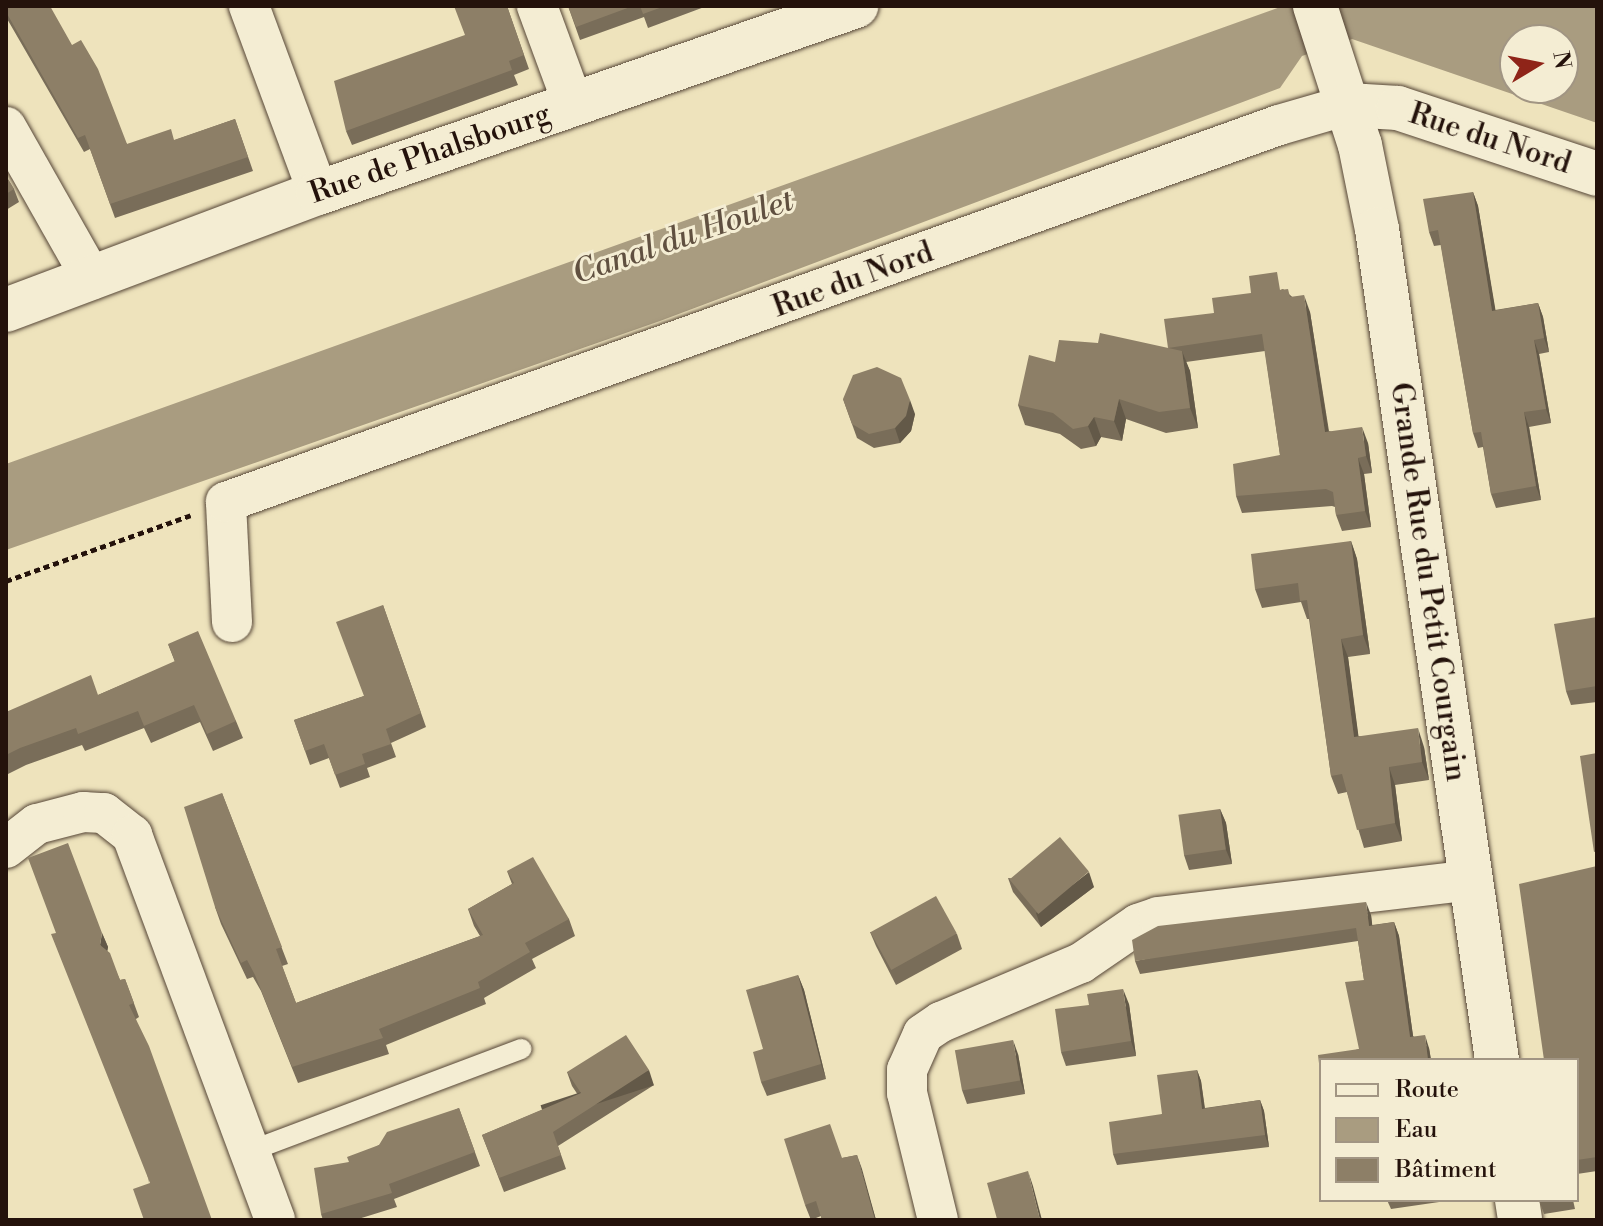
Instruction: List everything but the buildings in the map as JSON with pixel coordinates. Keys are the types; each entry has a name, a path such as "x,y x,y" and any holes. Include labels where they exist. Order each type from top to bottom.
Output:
{"street":[{"path":"249,6 318,193"},
{"path":"537,6 573,104"},
{"name":"Rue de Phalsbourg","path":"6,310 318,193 856,6"},
{"name":"Grande Rue du Petit Courgain","path":"1315,6 1348,105 1377,229 1497,1058"},
{"name":"Rue du Nord","path":"226,502 1279,125 1348,105 1407,111 1597,174"},
{"path":"6,127 92,279"},
{"path":"226,502 232,622"},
{"path":"6,848 37,824 83,812 104,813 132,835 275,1220"},
{"path":"938,1220 907,1093 907,1070 923,1034 941,1022 1081,963 1138,924 1158,917 1471,880"}],"lane":[{"path":"250,1151 522,1049"}],"path":[{"path":"6,581 226,502"}],"water":[{"name":"Canal du Houlet","path":"1283,6 1597,6 1597,123 1542,104 1579,104 1579,24 1499,24 1499,89 1352,39 1302,56 1280,88 660,321 6,550 6,464"}]}
